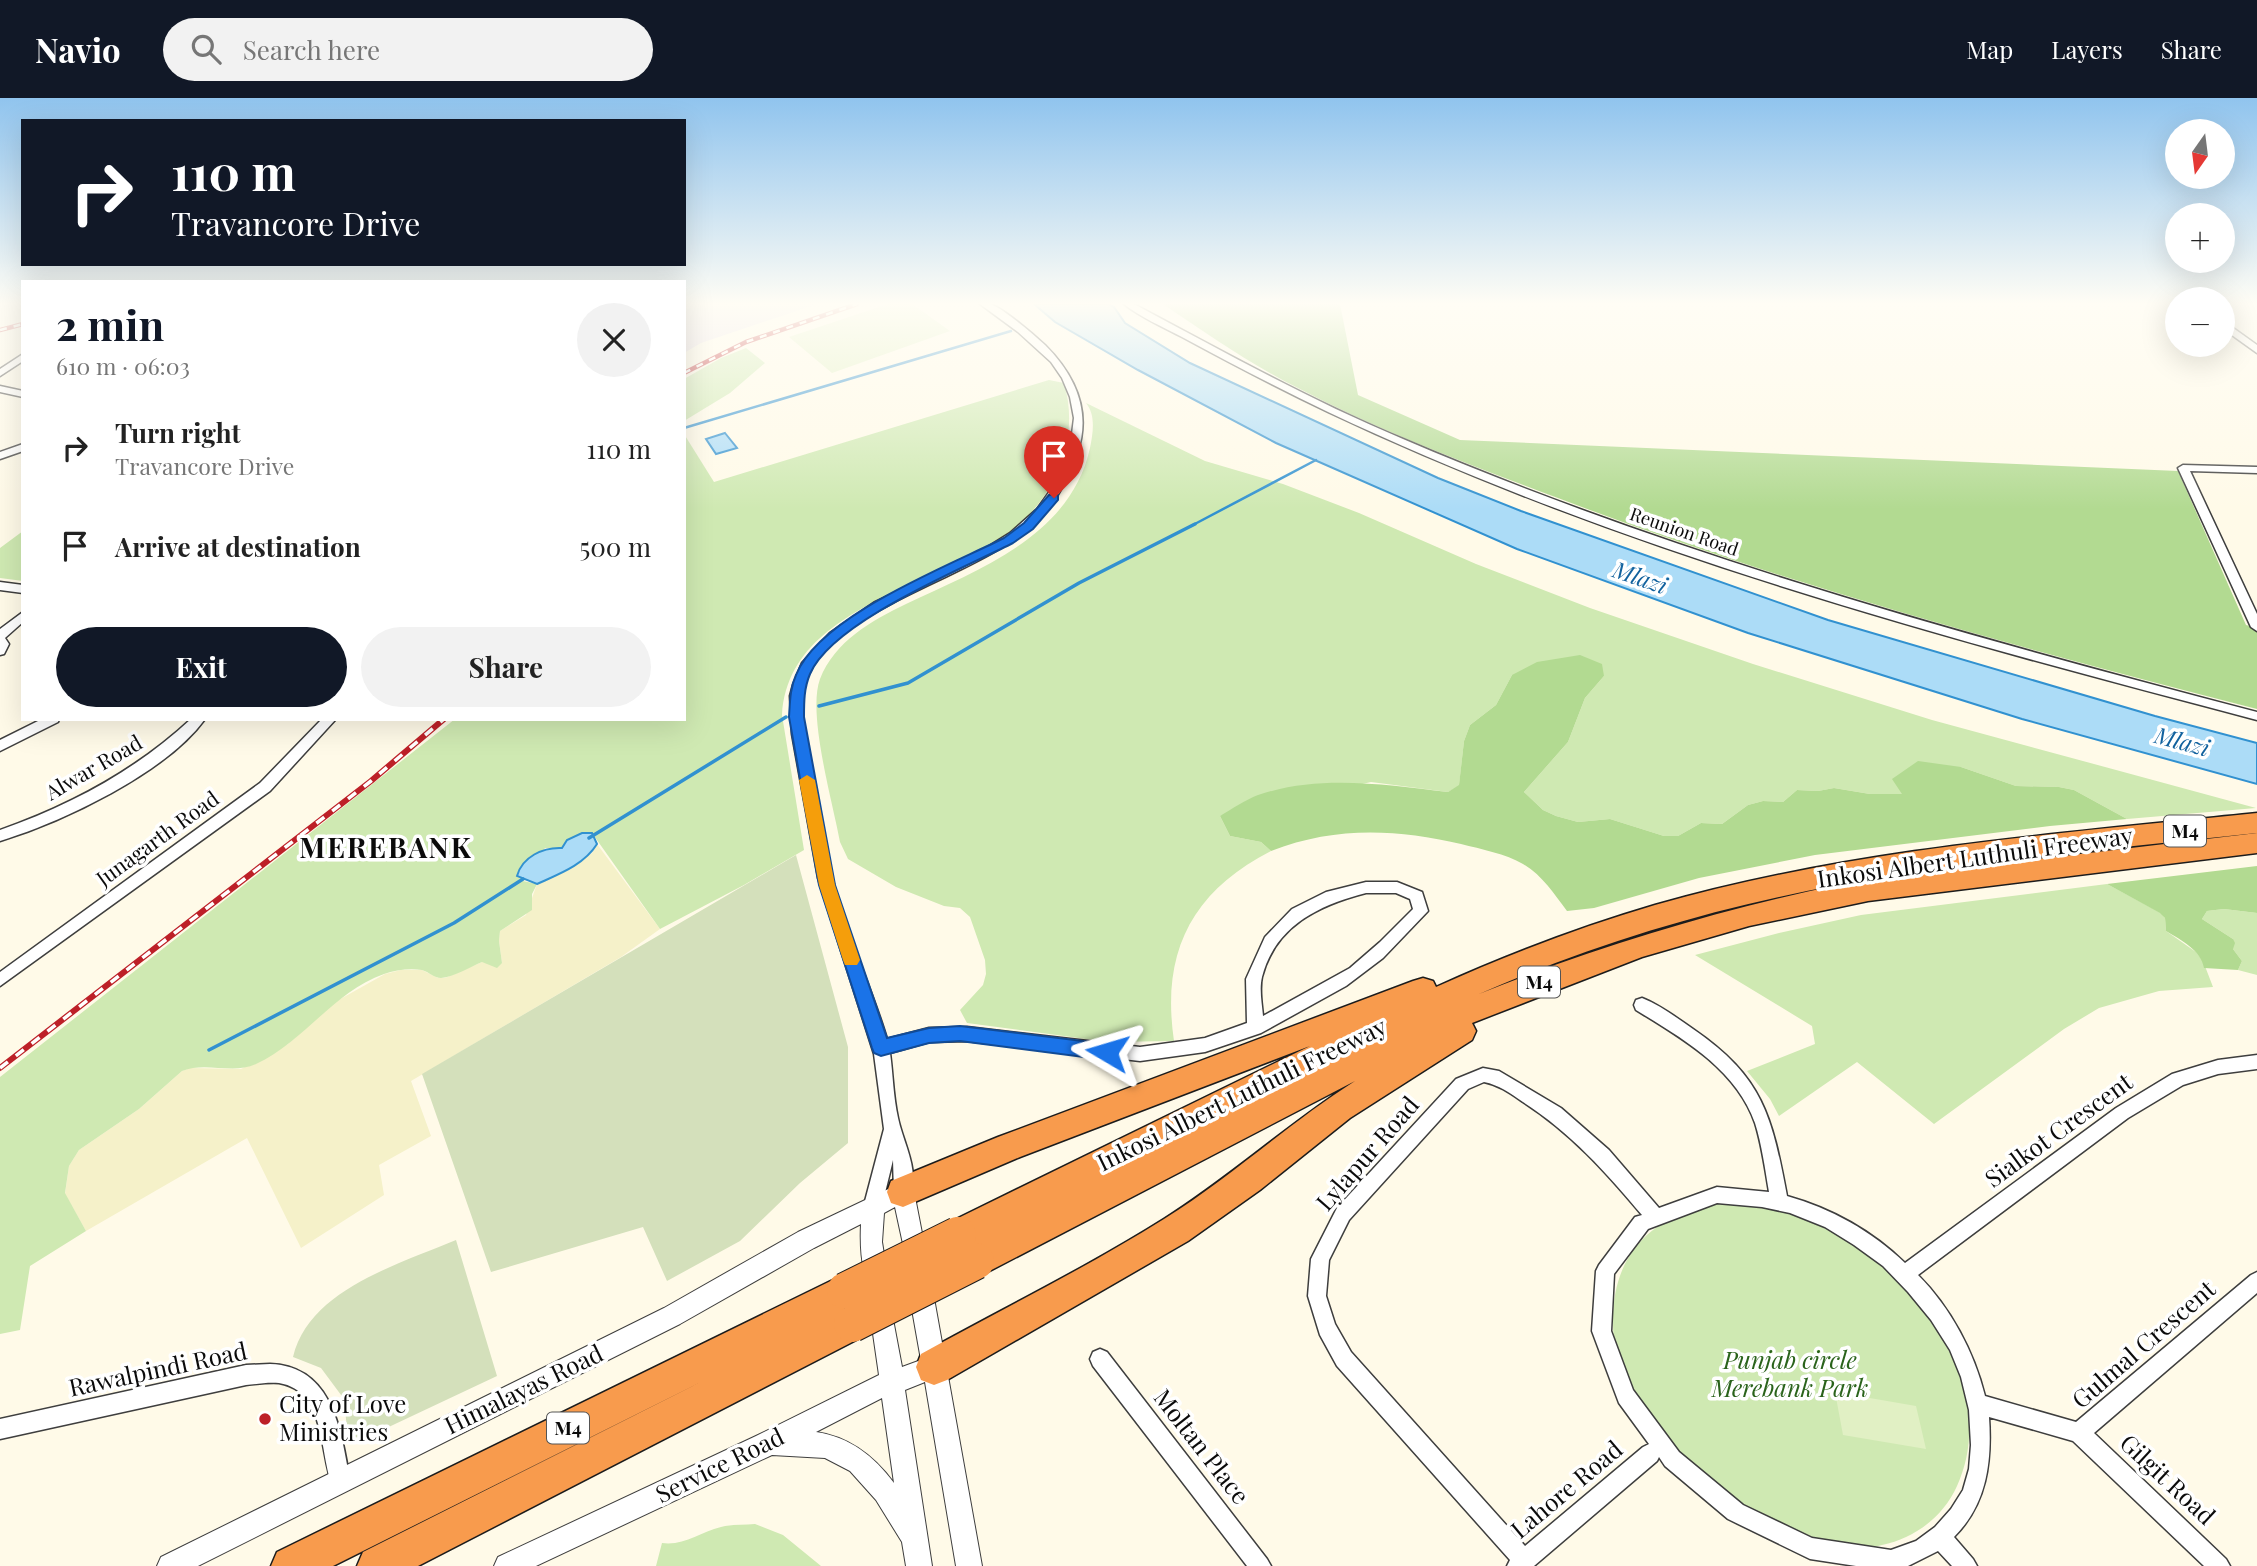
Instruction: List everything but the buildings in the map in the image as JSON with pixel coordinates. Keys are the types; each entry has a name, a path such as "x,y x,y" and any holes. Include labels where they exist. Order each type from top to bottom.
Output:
{"highway":[{"name":"Inkosi Albert Luthuli Freeway","path":"291,1566 848,1308 1456,991 1594,936 1717,900 1815,878 1907,862 2257,823"},
{"name":"Inkosi Albert Luthuli Freeway","path":"967,1248 1185,1156 1435,1025 1533,985 1689,932 1827,898 1936,880 2257,843"},
{"path":"903,1192 1009,1147 1382,1005 1594,936"},
{"path":"934,1367 1176,1230 1248,1179 1339,1108 1533,985"},
{"name":"Inkosi Albert Luthuli Freeway","path":"377,1566 848,1308"}],"street":[{"path":"969,1566 903,1192 906,1178 892,1129 881,1048 827,885 799,736 797,695 807,667 842,629 874,608 1009,540 1040,515 1060,487 1069,466 1079,428 1078,407 1063,373"},
{"name":"Reunion Road","path":"1255,373 1416,448 1582,515 1733,568 2025,656 2257,716"},
{"path":"0,389 21,394"},
{"path":"0,456 21,448"},
{"path":"2257,470 2183,468 2257,627"},
{"path":"0,586 21,589"},
{"path":"0,651 3,644 0,637 21,618"},
{"path":"0,746 48,721"},
{"name":"Alwar Road","path":"0,836 68,810 116,785 151,762 197,721"},
{"name":"Junagarth Road","path":"0,980 265,787 328,721"},
{"path":"881,1048 929,1035 960,1033 1124,1054 1150,1054 1216,1044 1255,1028 1364,966 1421,911 1423,905 1419,896 1397,887 1368,887 1326,898 1295,915 1270,940 1258,962 1250,993 1255,1028"},
{"path":"1642,1006 1714,1054 1744,1086 1763,1122 1779,1201"},
{"name":"Sialkot Crescent","path":"1904,1274 2122,1113 2178,1079 2218,1067 2257,1062"},
{"name":"Lylapur Road","path":"1521,1563 1334,1345 1317,1296 1320,1259 1343,1214 1462,1084 1483,1075 1506,1081 1555,1114 1603,1156 1654,1216"},
{"path":"892,1129 873,1205 871,1242 917,1555"},
{"name":"Himalayas Road","path":"170,1566 672,1316 873,1205 903,1192"},
{"path":"1717,1195 1749,1195 1779,1201 1807,1210 1857,1236 1904,1274 1944,1323 1959,1350 1978,1404 1981,1457 1976,1480 1962,1511 1940,1537 1919,1551 1893,1561 1835,1565 1804,1563 1714,1516 1687,1494 1650,1454 1622,1407 1611,1381 1604,1356 1601,1308 1604,1287 1619,1249 1631,1233 1654,1216 1688,1199 1717,1195"},
{"name":"Gulmal Crescent","path":"1978,1404 2079,1433 2257,1281"},
{"name":"Moltan Place","path":"1100,1359 1260,1566"},
{"name":"Service Road","path":"507,1566 765,1445 891,1382 934,1367"},
{"name":"Rawalpindi Road","path":"0,1429 246,1375 284,1374 310,1389 322,1405 340,1480"},
{"name":"Gilgit Road","path":"2079,1433 2218,1566"},
{"path":"765,1445 800,1442 824,1445 854,1457 884,1487 917,1555"},
{"name":"Lahore Road","path":"1521,1563 1650,1454"},
{"path":"1940,1537 1966,1566"}],"shaded area":[{"path":"597,844 660,929 621,957 411,1081 431,1136 379,1165 384,1195 301,1248 247,1138 86,1231 65,1194 69,1166 79,1150 139,1109 182,1071 190,1068 241,1069 288,1044 335,1002 385,974 401,970 422,970 438,978 445,978 482,962 502,963 500,931 526,915 537,884 558,875 592,853"}],"green space":[{"path":"695,373 754,373 730,393 686,420 686,378"},
{"path":"1269,373 1354,373 1358,395 1460,440 2178,471 2246,625 2257,628 2257,709 1904,613 1644,530 1426,447"},
{"path":"1049,380 1064,383 1069,407 1064,454 1044,497 1029,515 991,545 883,597 842,621 808,651 795,669 786,691 782,715 804,850 660,929 592,833 562,848 545,848 523,881 537,884 532,894 532,910 500,931 502,963 497,968 482,962 441,978 417,969 384,974 349,993 289,1043 256,1064 238,1068 200,1067 182,1071 139,1109 79,1150 69,1166 65,1193 86,1231 30,1266 20,1330 0,1334 0,1077 452,721 686,721 686,437 714,482"},
{"path":"1086,403 1205,461 1283,484 1359,513 1476,564 1590,608 1753,664 1932,720 2256,808 2127,819 2074,790 2016,786 1961,767 1903,794 1870,794 1834,788 1818,791 1797,790 1783,802 1763,801 1748,805 1722,824 1701,823 1678,836 1664,836 1610,819 1578,822 1543,810 1524,792 1568,742 1585,698 1604,676 1512,675 1496,705 1470,725 1464,741 1459,786 1448,792 1371,782 1220,816 1230,836 1261,842 1271,851 1243,867 1220,886 1202,906 1188,928 1178,953 1172,980 1174,1041 1108,1042 967,1023 960,1010 983,985 986,974 985,960 970,917 960,908 944,906 896,887 848,859 840,842 822,759 817,694 820,679 835,654 867,625 991,563 1042,527 1063,505 1079,479 1090,448 1093,430"},
{"path":"21,532 21,581 0,578 0,548"},
{"path":"1580,655 1602,664 1604,676 1585,698 1568,742 1524,792 1543,810 1556,816 1578,822 1610,819 1664,836 1678,836 1701,823 1722,824 1748,805 1763,801 1783,802 1797,790 1818,791 1834,788 1870,794 1902,794 1892,779 1918,761 1961,767 2016,786 2074,790 2127,819 1815,855 1699,878 1594,908 1567,911 1530,868 1493,852 1413,835 1366,832 1319,837 1271,851 1261,842 1230,836 1220,816 1258,795 1305,785 1353,783 1448,792 1459,785 1464,741 1470,725 1496,705 1512,675 1537,662"},
{"path":"796,855 848,1047 848,1143 800,1183 740,1241 667,1281 643,1227 491,1272 422,1074"},
{"path":"2257,866 2257,913 2224,909 2207,911 2202,919 2233,939 2233,949 2242,961 2238,970 2204,968 2195,951 2166,931 2165,918 2160,913 2107,884"},
{"path":"2107,884 2161,913 2165,918 2166,931 2196,952 2203,961 2213,987 2159,991 2099,1008 2064,1029 1934,1124 1857,1062 1779,1116 1770,1099 1747,1071 1815,1044 1812,1026 1695,955 1861,915"},
{"path":"2224,909 2257,913 2257,975 2238,970 2242,961 2233,949 2233,939 2202,919 2207,911"},
{"name":"Punjab circle Merebank Park","path":"1720,1203 1774,1208 1801,1215 1826,1226 1858,1246 1889,1272 1917,1302 1941,1335 1958,1371 1968,1409 1968,1448 1951,1497 1936,1516 1917,1531 1894,1542 1866,1548 1816,1542 1769,1531 1668,1454 1654,1437 1616,1353 1613,1320 1615,1296 1621,1274 1642,1240 1658,1227 1676,1216"},
{"path":"456,1240 497,1376 359,1441 348,1439 344,1399 321,1368 293,1357 302,1333 317,1313 360,1282"},
{"path":"1835,1392 1916,1406 1926,1449 1843,1435"},
{"path":"755,1524 783,1535 821,1566 656,1566 662,1543 685,1541 725,1526"}],"water":[{"name":"Mlazi","path":"1143,373 1211,373 1438,478 1521,511 1828,620 2155,716 2257,743 2257,784 2022,719 1748,633 1517,549 1276,443"},
{"path":"725,433 737,448 716,454 706,439"},
{"path":"582,833 592,833 597,844 578,863 537,884 517,876 523,863 534,854 562,848 567,840"}],"waterway":[{"path":"686,427 871,373"},
{"path":"1191,526 1316,460"},
{"path":"819,706 908,683 1079,583 1195,524"},
{"path":"589,838 786,717"},
{"path":"209,1050 454,923 523,879"}],"railway":[{"path":"0,1068 371,781 442,721"}],"slow traffic":[{"path":"807,780 822,865 851,960"}],"place":[{"name":"City of Love Ministries","path":"265,1419"}],"district":[{"name":"MEREBANK","path":"386,848"}],"route":[{"path":"1054,498 1029,526 1009,540 874,608 836,634 803,673 796,702 797,717 827,885 881,1048 929,1035 960,1033 1107,1052"}]}
